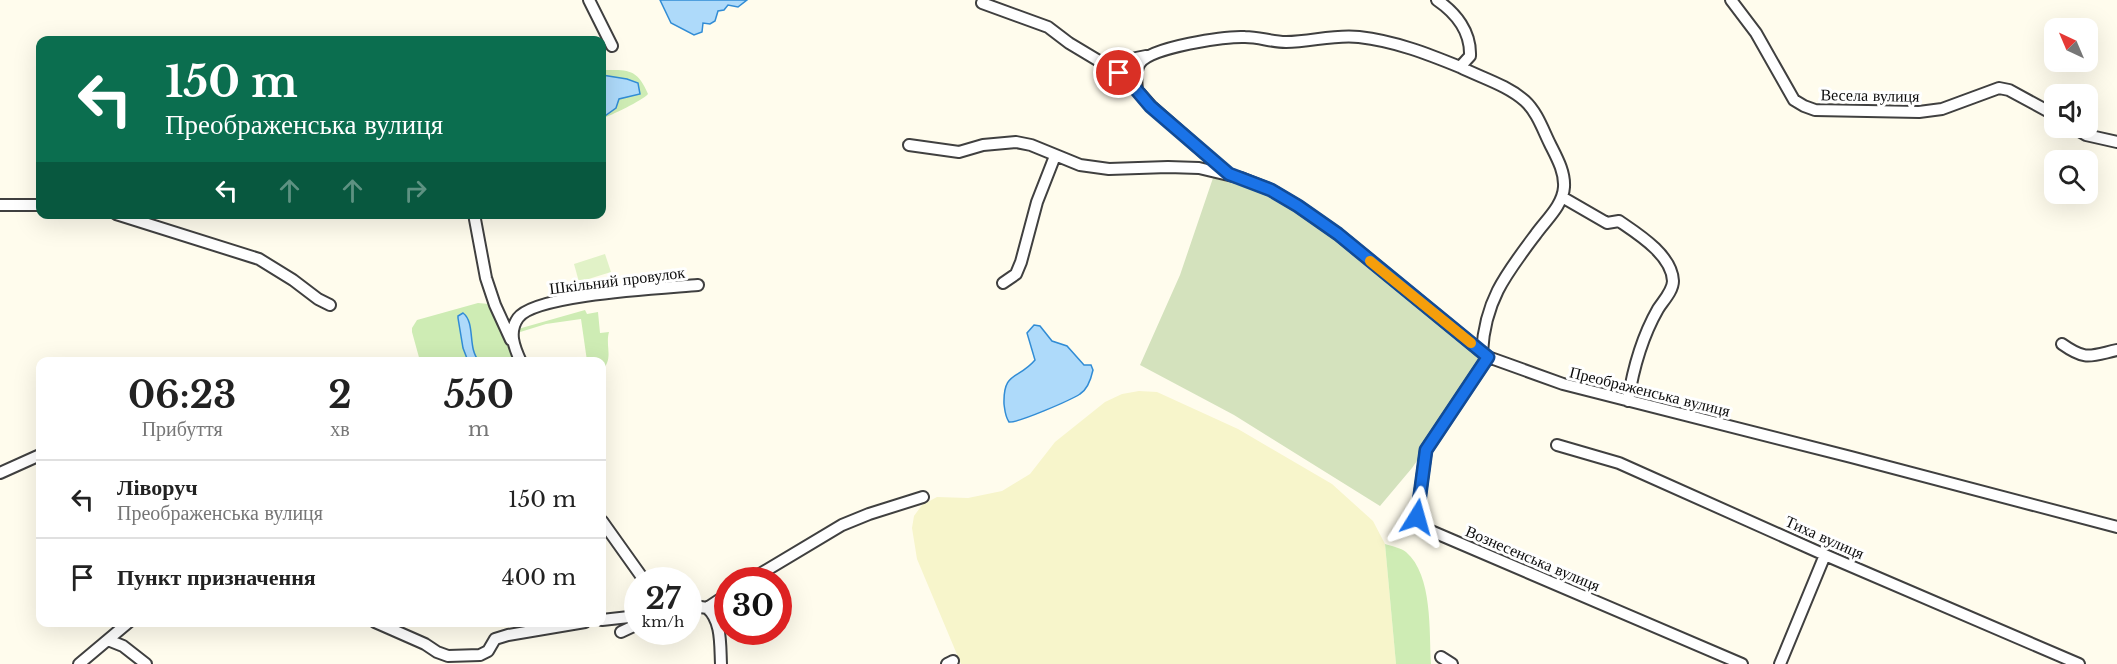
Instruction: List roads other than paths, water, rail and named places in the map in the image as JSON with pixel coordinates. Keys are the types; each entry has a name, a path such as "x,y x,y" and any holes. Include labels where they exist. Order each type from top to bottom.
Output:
{"street":[{"path":"589,0 612,46"},
{"path":"1437,0 1458,17 1467,38 1470,57 1460,67"},
{"name":"Весела вулиця","path":"1731,0 1756,33 1794,100 1815,110 1919,112 1942,109 1999,88 2009,90 2044,109"},
{"name":"Преображенська вулиця","path":"982,3 1048,27 1069,43 1119,73 1150,106 1229,174"},
{"path":"1102,62 1116,62 1147,56 1161,50 1233,37 1276,42 1335,36 1359,37 1400,44 1460,67 1496,84 1526,102 1536,115 1557,157 1563,174 1564,188 1562,197 1553,212 1514,265 1491,304 1485,321 1485,355"},
{"path":"1137,90 1136,72 1140,63 1147,56"},
{"path":"2098,138 2117,142"},
{"name":"Преображенська вулиця","path":"909,145 959,152 983,145 1016,142 1031,145 1080,165 1109,169 1199,168 1229,174 1271,190 1338,234 1485,355 1563,384 2117,527"},
{"path":"1003,283 1016,274 1021,262 1037,202 1055,156"},
{"path":"1562,197 1607,224 1619,221 1638,234 1662,257 1673,281 1670,291 1649,324 1640,350 1628,401"},
{"path":"0,205 36,205"},
{"path":"132,219 259,259 330,305"},
{"path":"475,219 490,292 519,357"},
{"name":"Шкільний провулок","path":"514,346 513,333 518,318 523,312 538,306 576,297 698,285"},
{"path":"2062,344 2078,355 2091,356 2117,350"},
{"name":"Вознесенська вулиця","path":"1485,355 1426,450 1417,517 1419,523 1424,528 1742,664"},
{"name":"Тиха вулиця","path":"1557,446 1619,463 1825,555 2079,664"},
{"path":"0,473 36,457"},
{"path":"772,567 842,525 923,497"},
{"path":"606,527 635,567"},
{"path":"1780,664 1825,555"},
{"path":"707,608 714,603"},
{"path":"702,607 714,614 718,625 721,664"},
{"path":"606,620 624,618"},
{"path":"79,664 123,627"},
{"path":"386,627 448,656 480,655 488,651 495,639 559,627"},
{"path":"108,640 123,646 146,664"},
{"path":"1441,657 1452,664"}],"water":[{"path":"660,0 747,0 738,7 728,5 724,10 718,11 715,21 710,24 703,23 702,32 694,35 671,23"},
{"path":"606,76 638,83 640,94 619,99 616,108 606,115"},
{"path":"463,313 467,317 476,357 466,357 458,316"},
{"path":"1034,325 1040,326 1052,341 1067,346 1084,365 1091,365 1093,370 1087,387 1080,394 1056,406 1009,422 1006,416 1004,393 1009,381 1035,360 1027,333"}]}
